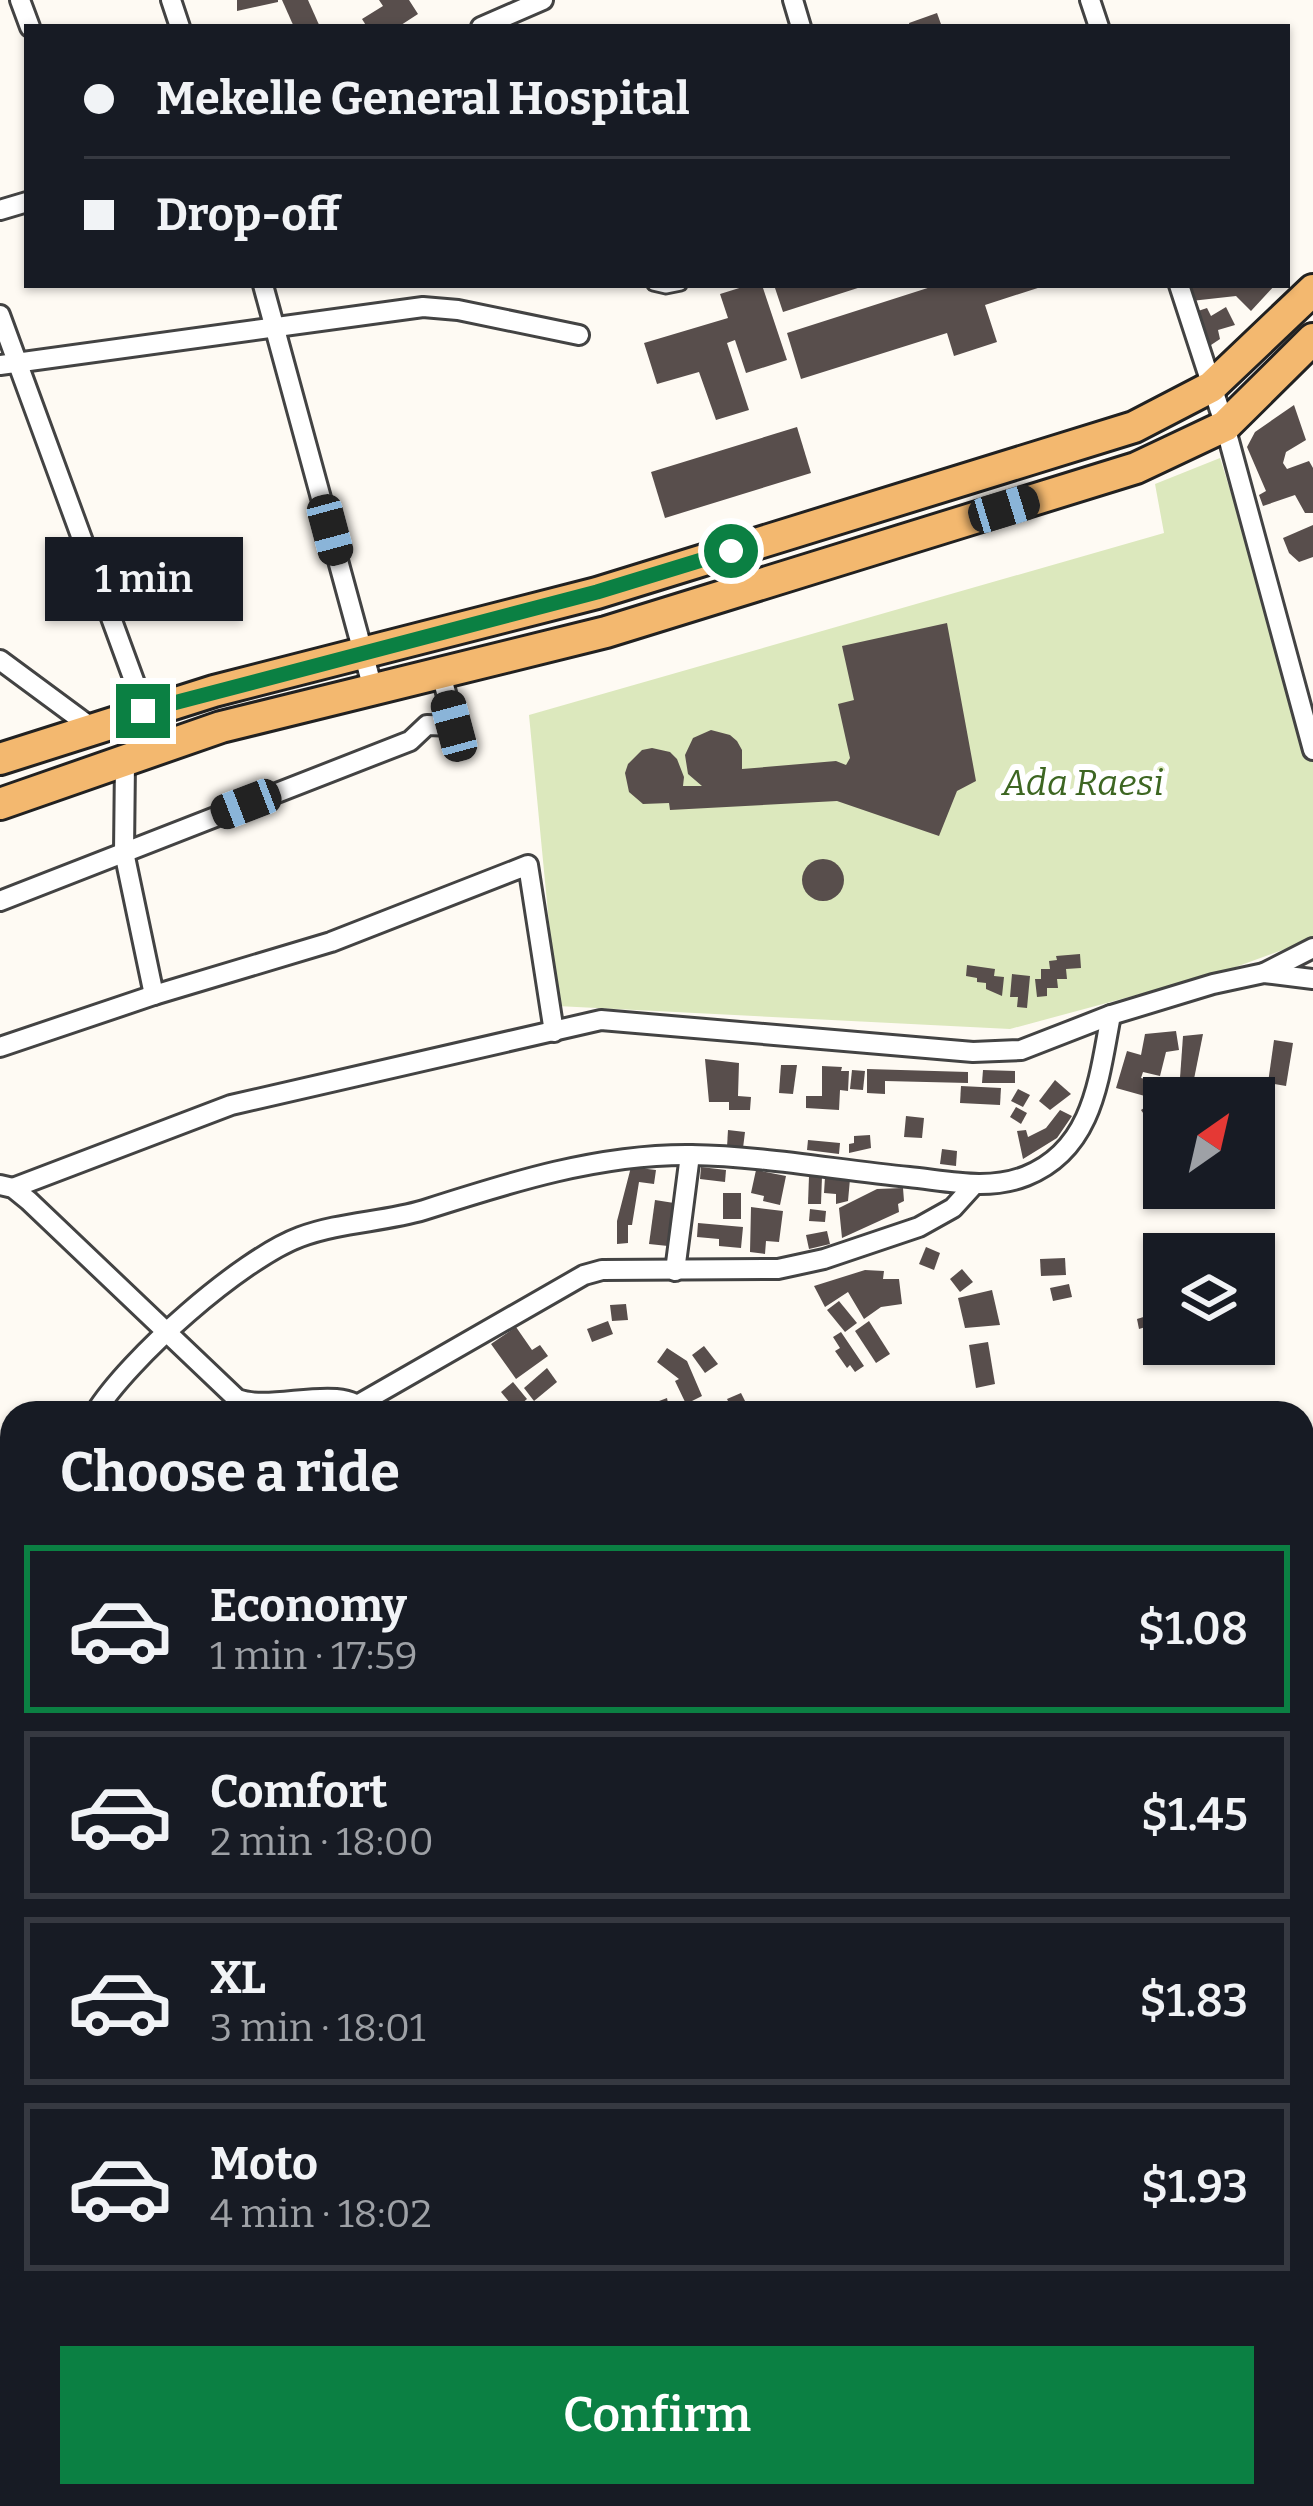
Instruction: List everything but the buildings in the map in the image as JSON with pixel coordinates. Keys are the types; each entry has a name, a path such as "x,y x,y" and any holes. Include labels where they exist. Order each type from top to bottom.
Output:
{"main road":[{"path":"0,759 143,711 620,586 1134,427 1211,387 1313,290"},
{"path":"0,804 125,763 158,746 517,656 1136,468 1225,426 1313,339"},
{"path":"507,615 517,656"}],"street":[{"path":"488,24 543,0"},
{"path":"264,288 374,689"},
{"path":"1181,288 1225,426 1313,750"},
{"path":"9,364 423,307 579,335"},
{"path":"0,315 9,364 158,746"},
{"path":"0,660 92,728"},
{"path":"0,902 410,741 427,725 454,726 441,674"},
{"path":"125,763 124,852 154,994"},
{"path":"0,1047 154,994 331,942 528,865 554,1032"},
{"path":"246,1401 223,1389 6,1186 231,1105 601,1020 1021,1050 1111,1015 1264,974 1313,948"},
{"path":"1264,974 1313,979"},
{"path":"102,1401 239,1269 298,1237 411,1214 509,1183 595,1162 690,1155 973,1186 1027,1175 1066,1148 1093,1108 1111,1015"},
{"path":"675,1271 690,1155"},
{"path":"376,1401 584,1275 602,1270 778,1269 919,1227 953,1208 973,1186"},
{"path":"314,1401 348,1401"}],"green space":[{"name":"Ada Raesi","path":"1220,458 1313,752 1313,939 1222,972 1010,1029 557,1006 529,715 1164,533 1155,484"}],"route":[{"path":"143,711 597,592 731,551"}]}
